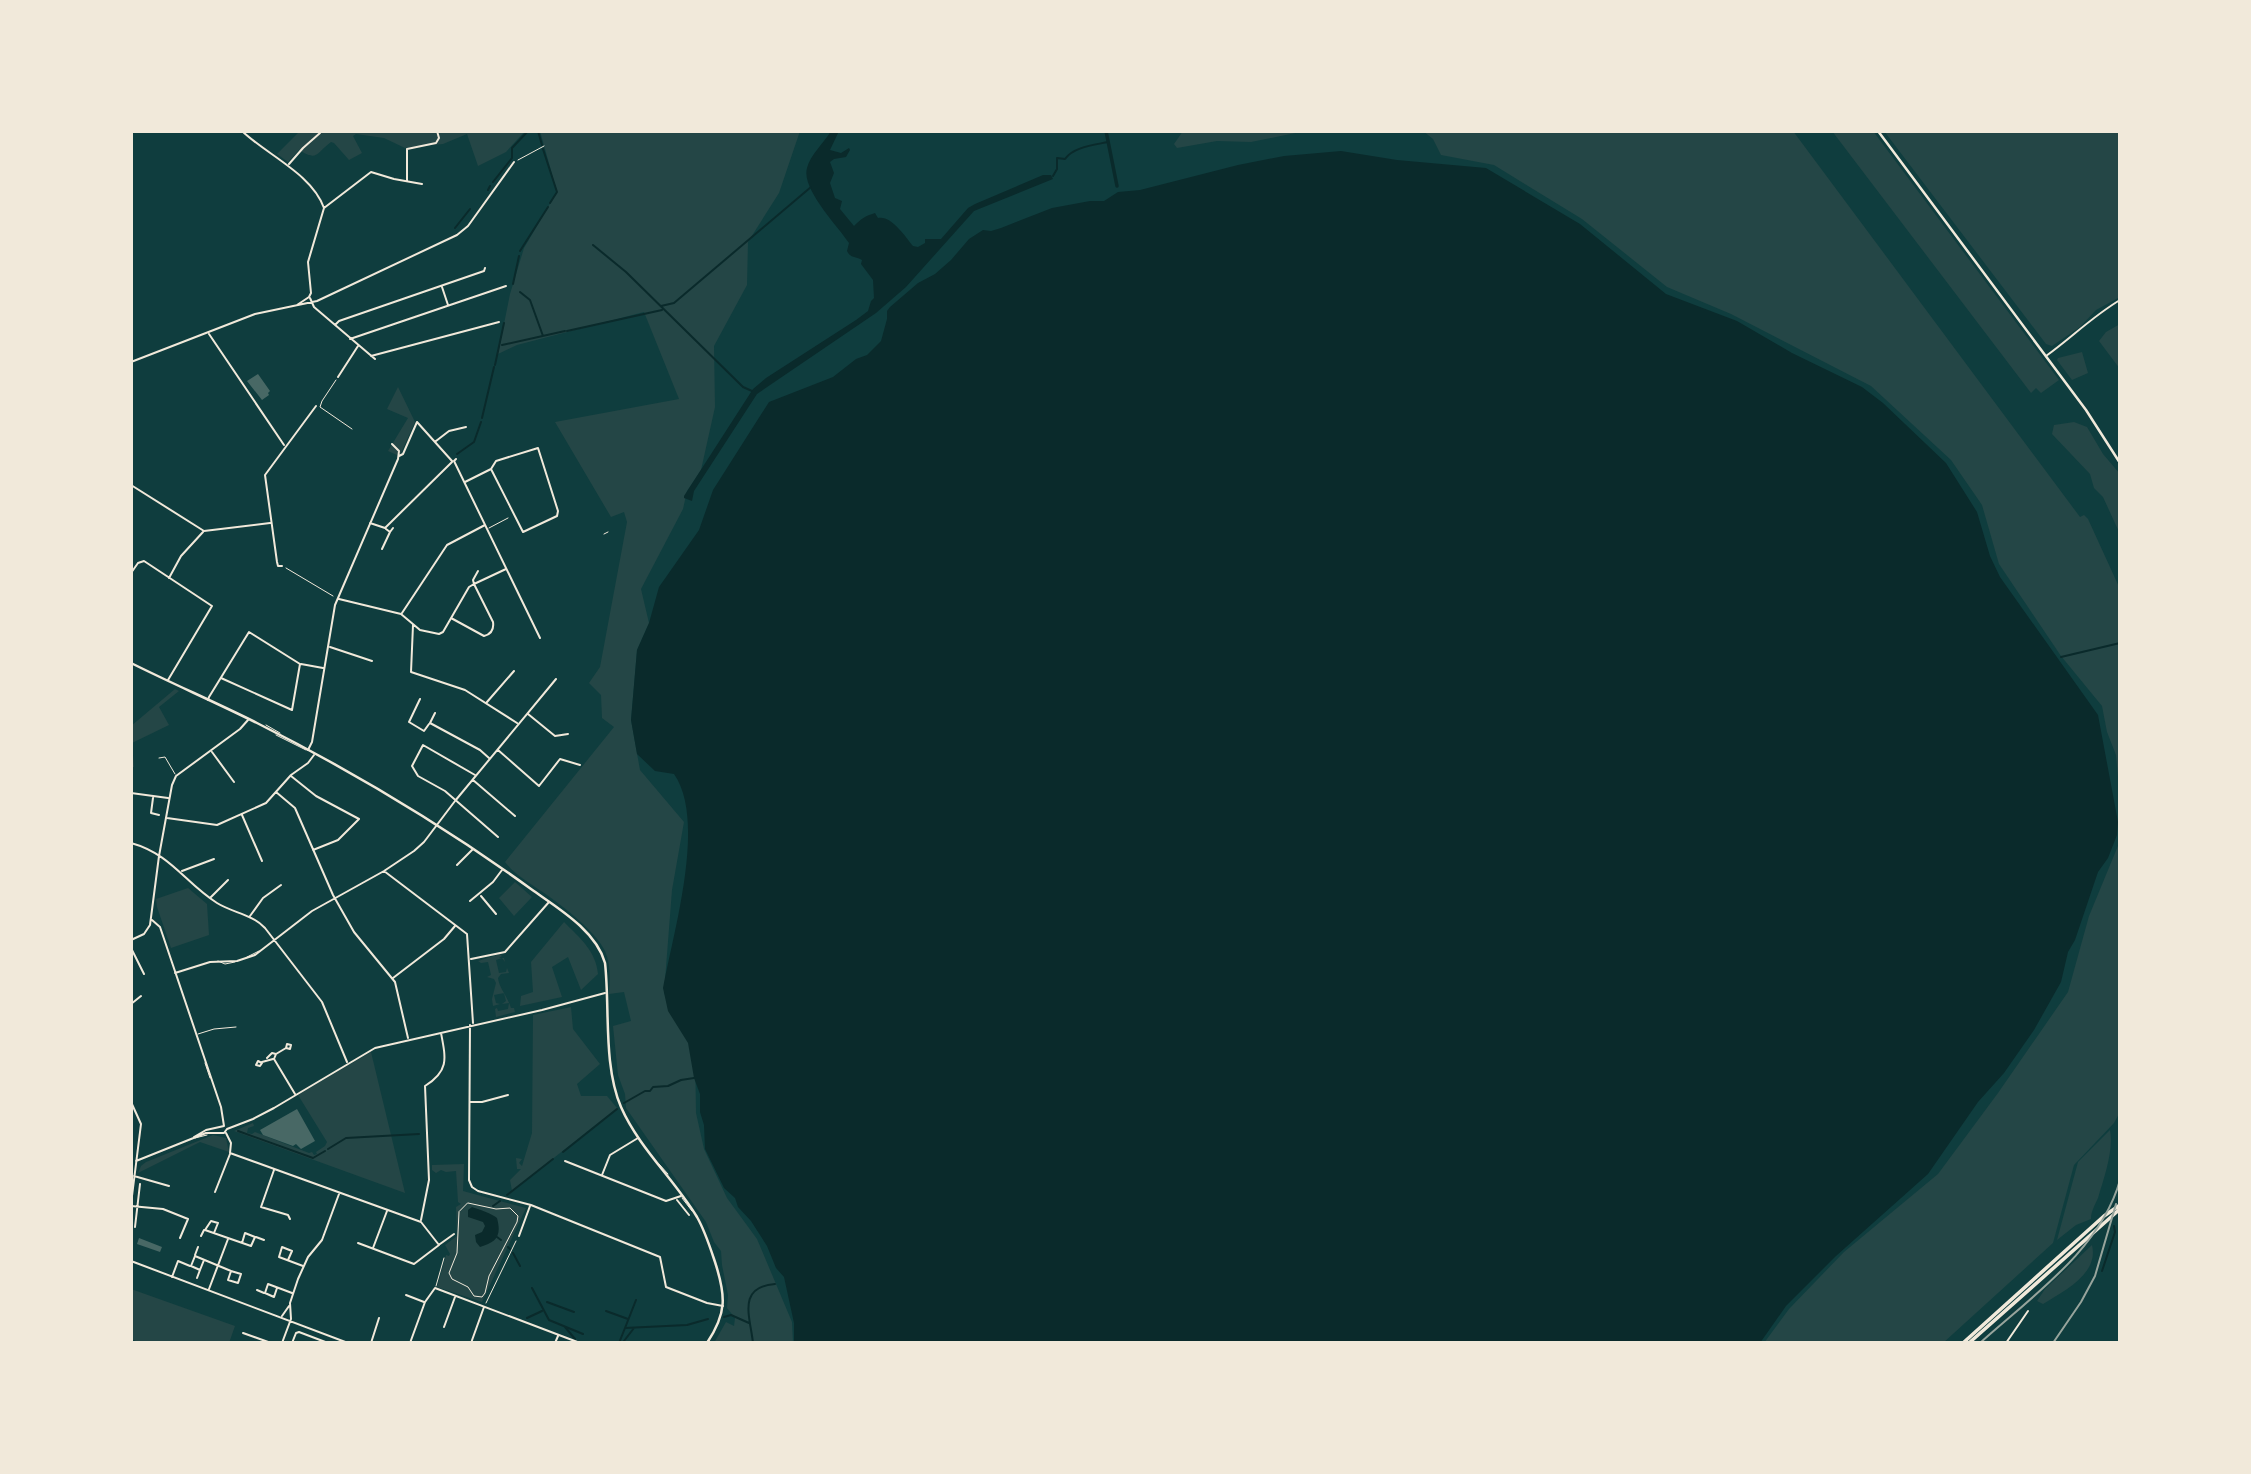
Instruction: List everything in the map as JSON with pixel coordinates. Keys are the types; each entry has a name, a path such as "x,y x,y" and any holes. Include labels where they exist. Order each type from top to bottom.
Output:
{"highway":[{"path":"1963,1343 2104,1216 2120,1207"},
{"path":"1969,1343 2120,1207"}],"street":[{"path":"243,131 259,146 289,165 324,208"},
{"path":"407,182 407,149 436,143 439,141 437,131"},
{"path":"1878,131 2086,410 2120,463"},
{"path":"289,165 317,132"},
{"path":"131,362 255,314 312,303 457,235 467,226 514,162"},
{"path":"296,306 309,297 312,289 308,257 324,208 371,172 422,184"},
{"path":"335,325 339,321 484,271 485,268"},
{"path":"442,286 448,306"},
{"path":"350,339 506,286"},
{"path":"309,297 314,307 375,359"},
{"path":"2046,356 2098,314 2120,300"},
{"path":"371,356 499,322"},
{"path":"208,333 285,447"},
{"path":"338,377 358,346"},
{"path":"282,566 278,566 276,562 266,471 316,406"},
{"path":"307,750 312,742 338,599 399,456 403,454 417,422 454,461 540,638"},
{"path":"435,442 449,431 466,427"},
{"path":"392,444 398,449 399,456"},
{"path":"465,482 491,469 496,461 538,448 558,511 557,516 527,532 521,531 491,469"},
{"path":"385,528 454,461"},
{"path":"131,485 204,531 271,523"},
{"path":"370,523 390,532"},
{"path":"401,614 447,545 486,527"},
{"path":"382,549 393,528"},
{"path":"169,578 181,556 204,531"},
{"path":"131,573 140,561 212,606 168,681"},
{"path":"338,599 401,614 424,631 439,634 469,587 507,568"},
{"path":"451,618 484,636 494,627 474,584 473,580 478,571"},
{"path":"413,624 411,672 459,688 518,724"},
{"path":"208,701 249,632 300,664 324,668"},
{"path":"328,647 372,661"},
{"path":"131,663 261,725 384,792 474,848 549,902 599,948 605,963 605,993 617,1097 639,1138 693,1212 707,1238 719,1274 724,1306 707,1343"},
{"path":"221,678 292,710 300,664"},
{"path":"486,703 514,671"},
{"path":"175,973 218,961 243,960 261,951 311,911 384,871 421,846 556,679"},
{"path":"420,699 408,722 424,731 435,713"},
{"path":"527,713 555,736 568,734"},
{"path":"131,940 144,934 150,925 169,798 176,776 240,729 249,719"},
{"path":"430,723 480,750 489,759"},
{"path":"476,775 423,745 412,765 418,776 446,791 498,837"},
{"path":"497,750 539,786 562,758 580,765"},
{"path":"211,751 234,782"},
{"path":"166,818 214,826 242,814 266,803 314,754"},
{"path":"291,775 316,796 359,819 338,840 313,850"},
{"path":"472,780 515,816"},
{"path":"276,792 295,808 313,850 358,938 396,985 409,1039"},
{"path":"131,793 169,798"},
{"path":"153,796 151,813 159,815"},
{"path":"152,806 160,807"},
{"path":"242,814 262,861"},
{"path":"131,843 174,864 210,898 260,922 322,1002 348,1063"},
{"path":"457,866 474,848"},
{"path":"181,872 214,859"},
{"path":"470,901 480,894 502,869"},
{"path":"384,871 467,936 472,1025 470,1185 478,1191 531,1205 660,1257 666,1287 707,1303 724,1306"},
{"path":"210,898 228,880"},
{"path":"250,916 263,898 281,885"},
{"path":"480,894 496,914"},
{"path":"470,959 505,952 549,902"},
{"path":"150,919 159,923 212,1079 222,1112 220,1131"},
{"path":"150,925 160,929"},
{"path":"392,979 444,939 455,925"},
{"path":"131,948 144,974"},
{"path":"136,1161 193,1138 226,1130 253,1119 375,1048 605,993"},
{"path":"131,1003 141,996"},
{"path":"421,1222 429,1180 425,1086 438,1077 445,1063 440,1032"},
{"path":"262,1062 272,1053 276,1054 286,1048"},
{"path":"274,1059 276,1054"},
{"path":"267,1059 274,1059"},
{"path":"274,1059 295,1095"},
{"path":"469,1102 482,1102 508,1095"},
{"path":"131,1102 141,1124 131,1205 163,1209 188,1219 180,1238"},
{"path":"215,1192 230,1153 231,1143 222,1126"},
{"path":"193,1138 206,1130 222,1126"},
{"path":"601,1176 610,1156 639,1138"},
{"path":"230,1153 421,1222 440,1246"},
{"path":"565,1161 666,1202 682,1196"},
{"path":"274,1169 261,1207 288,1215 290,1219"},
{"path":"134,1176 169,1186"},
{"path":"135,1227 140,1184"},
{"path":"281,1317 289,1306 313,1250 322,1240 340,1193"},
{"path":"677,1199 689,1215"},
{"path":"519,1236 531,1205"},
{"path":"373,1249 387,1211"},
{"path":"214,1233 220,1218"},
{"path":"201,1236 211,1221 218,1223"},
{"path":"242,1243 247,1228"},
{"path":"205,1230 251,1246 255,1237"},
{"path":"245,1233 264,1240"},
{"path":"358,1243 414,1264 454,1234"},
{"path":"208,1290 228,1238"},
{"path":"191,1266 198,1248"},
{"path":"195,1256 241,1274"},
{"path":"197,1278 204,1260"},
{"path":"288,1260 304,1267"},
{"path":"131,1261 348,1343"},
{"path":"172,1277 178,1261 200,1269"},
{"path":"238,1283 243,1269"},
{"path":"226,1286 232,1270"},
{"path":"228,1280 243,1286"},
{"path":"265,1293 268,1284 293,1293"},
{"path":"257,1290 274,1297 278,1287"},
{"path":"410,1343 425,1303 435,1288 580,1343"},
{"path":"405,1295 425,1303"},
{"path":"444,1327 456,1296"},
{"path":"282,1343 290,1321 289,1306"},
{"path":"471,1343 485,1306"},
{"path":"2006,1343 2028,1311"},
{"path":"371,1343 379,1318"},
{"path":"308,1335 311,1329"},
{"path":"292,1343 297,1332 328,1343"},
{"path":"243,1333 271,1343"},
{"path":"555,1343 559,1335"},
{"path":"335,1343 337,1338"}],"lane":[{"path":"486,527 508,518"},
{"path":"261,725 272,728 290,741"},
{"path":"272,731 307,750"},
{"path":"159,758 165,757 176,776"},
{"path":"196,1034 236,1027"},
{"path":"435,1288 444,1258"}],"path":[{"path":"514,162 544,146"},
{"path":"338,377 320,407 352,429"},
{"path":"604,534 608,532"},
{"path":"282,566 338,599"},
{"path":"468,1203 491,1209 510,1208 518,1216 489,1276 485,1293 482,1297 474,1296 468,1287 452,1279 449,1273 457,1253 459,1212 468,1203"},
{"path":"485,1306 519,1236"}],"shaded area":[{"path":"300,131 525,131 506,152 478,166 467,134 443,144 405,148 384,138 356,134 353,136 362,153 349,160 331,142 314,156 299,150 288,162 277,154"},
{"path":"540,131 800,131 779,193 748,242 747,285 714,346 715,407 701,470 687,491 683,509 641,589 649,623 637,650 631,720 640,770 684,822 672,890 664,993 695,1051 696,1113 704,1149 727,1198 757,1239 792,1322 793,1343 714,1343 726,1322 734,1326 735,1318 727,1308 728,1295 721,1251 706,1222 626,1108 625,1094 618,1075 613,1026 631,1021 624,992 609,994 610,972 607,956 593,934 505,862 614,727 602,718 601,695 589,683 600,667 627,522 624,512 611,517 555,422 679,399 644,312 517,345 498,354 510,294 524,248 557,192"},
{"path":"831,131 839,131 830,150 841,153 849,148 850,150 846,157 830,162 834,173 830,183 835,198 842,201 840,209 854,226 875,213 878,218 893,223 913,246 918,247 925,243 925,239 941,239 968,208 975,204 1043,175 1051,175 1053,179 974,211 906,287 876,313 757,394 694,491 692,501 684,498 753,389 868,311 874,298 873,280 861,264 862,260 849,254 849,243 809,186 807,168 811,158"},
{"path":"1183,131 1305,131 1251,142 1217,141 1177,148 1174,144"},
{"path":"1423,131 1793,131 2080,517 2084,515 2088,519 2120,589 2120,799 2116,755 2107,732 2102,706 2061,656 1999,564 1982,505 1951,460 1871,386 1731,314 1667,287 1582,219 1494,165 1441,155 1433,139"},
{"path":"1832,131 1873,131 2059,380 2041,393 2036,388 2031,393"},
{"path":"1884,131 2120,131 2120,297 2096,310 2080,327 2052,346 2046,344"},
{"path":"1341,151 1397,160 1486,168 1580,224 1666,294 1737,321 1792,353 1862,387 1883,403 1946,463 1977,512 1990,556 2000,577 2098,715 2118,822 2117,835 2108,858 2098,872 2075,940 2068,952 2061,982 2034,1030 2004,1073 1978,1102 1928,1174 1836,1256 1786,1306 1760,1343 794,1343 794,1323 784,1277 776,1268 767,1246 751,1221 738,1207 735,1198 724,1188 705,1149 700,1094 694,1078 688,1043 668,1011 663,988 685,878 688,820 683,794 674,774 655,771 637,754 631,720 637,650 649,623 659,587 699,530 713,490 769,402 833,377 856,359 867,355 881,341 890,307 918,283 935,274 969,239 983,230 1001,228 1052,208 1104,201 1118,192 1140,190 1238,165 1284,156"},
{"path":"2120,324 2120,369 2099,341 2106,332"},
{"path":"2082,352 2088,373 2072,380 2057,360"},
{"path":"398,387 415,422 401,453 397,455 388,451 408,418 387,409"},
{"path":"2074,422 2087,427 2103,454 2120,474 2120,534 2103,497 2094,488 2090,474 2052,434 2054,425"},
{"path":"175,689 179,691 159,707 169,725 132,743 134,767 131,767 131,726"},
{"path":"2120,841 2120,1112 2114,1123 2074,1165 2053,1243 1943,1343 1764,1343 1789,1309 1844,1252 1938,1174 1998,1093 2068,992 2089,916"},
{"path":"515,882 532,897 514,916 499,898"},
{"path":"188,888 207,904 209,935 171,948 156,899"},
{"path":"564,922 591,952 598,974 581,990 568,957 552,967 562,997 520,1006 521,996 533,992 531,962"},
{"path":"500,954 502,956 499,958 502,958 496,960 499,973 506,972 507,968 509,973 501,974 498,978 504,993 494,995 496,1003 500,1004 493,1006 492,999 496,983 494,979 487,977 491,975 488,962 478,961"},
{"path":"504,993 515,1012 496,1017 495,1009 508,1009 509,1003 502,1004 506,1001"},
{"path":"571,1007 573,1029 600,1064 577,1084 581,1096 607,1096 617,1108 512,1191 510,1180 521,1169 517,1169 516,1158 522,1159 519,1163 522,1166 532,1133 533,1015"},
{"path":"371,1052 405,1193 234,1131 253,1123 254,1126 248,1128 247,1133 255,1132 317,1154 327,1142 298,1095"},
{"path":"2110,1130 2108,1164 2091,1219 2076,1225 2057,1240 2078,1162"},
{"path":"213,1135 226,1138 229,1152 200,1142 138,1173 146,1162"},
{"path":"464,1164 463,1191 526,1208 482,1302 437,1287 446,1255 450,1254 445,1245 457,1236 456,1207 461,1204 458,1202 456,1171 441,1170 436,1173 432,1170 432,1165"},
{"path":"472,1207 497,1218 499,1230 496,1238 480,1247 475,1235 482,1232 485,1226 483,1222 468,1217 468,1210"},
{"path":"2092,1245 2093,1255 2085,1273 2043,1304 2037,1301 2045,1289"},
{"path":"131,1289 235,1326 229,1343 141,1343 131,1339"}],"building":[{"path":"258,374 270,391 262,400 247,381"},
{"path":"297,1109 315,1141 301,1149 296,1144 293,1146 263,1135 260,1130"},
{"path":"139,1238 162,1247 160,1252 137,1244"}],"waterway":[{"path":"493,182 512,158 512,148 528,131"},
{"path":"538,131 542,145"},
{"path":"1106,131 1117,186"},
{"path":"1053,176 1057,169 1057,158 1065,159 1078,149 1108,142"},
{"path":"543,149 557,192 550,203"},
{"path":"488,190 490,186"},
{"path":"661,306 674,303 811,187"},
{"path":"520,251 548,207"},
{"path":"455,228 470,209"},
{"path":"593,245 626,272 743,387 752,391"},
{"path":"513,284 519,256"},
{"path":"520,292 530,300 543,336"},
{"path":"567,331 662,310"},
{"path":"495,365 504,323"},
{"path":"502,345 565,331"},
{"path":"482,418 494,367"},
{"path":"457,454 474,442 481,422"},
{"path":"2061,657 2120,643"},
{"path":"624,1103 653,1087 668,1086 694,1078"},
{"path":"563,1152 617,1109"},
{"path":"238,1131 313,1158 325,1151"},
{"path":"328,1149 346,1138 419,1134"},
{"path":"507,1195 553,1159"},
{"path":"493,1206 500,1201"},
{"path":"2102,1271 2115,1232 2114,1226"},
{"path":"497,1237 501,1240"},
{"path":"513,1253 520,1266"},
{"path":"753,1343 749,1313 751,1297 763,1286 775,1284"},
{"path":"532,1288 549,1320 583,1334"},
{"path":"625,1328 636,1300"},
{"path":"547,1302 574,1312"},
{"path":"527,1318 542,1311"},
{"path":"606,1311 628,1319"},
{"path":"724,1317 731,1315 749,1323"},
{"path":"619,1343 625,1328 687,1325 708,1319"},
{"path":"565,1327 575,1339"},
{"path":"624,1341 634,1328"}],"railway":[{"path":"1980,1343 2042,1289 2081,1250 2111,1205 2120,1180"},
{"path":"2053,1343 2095,1276 2116,1204"}]}
